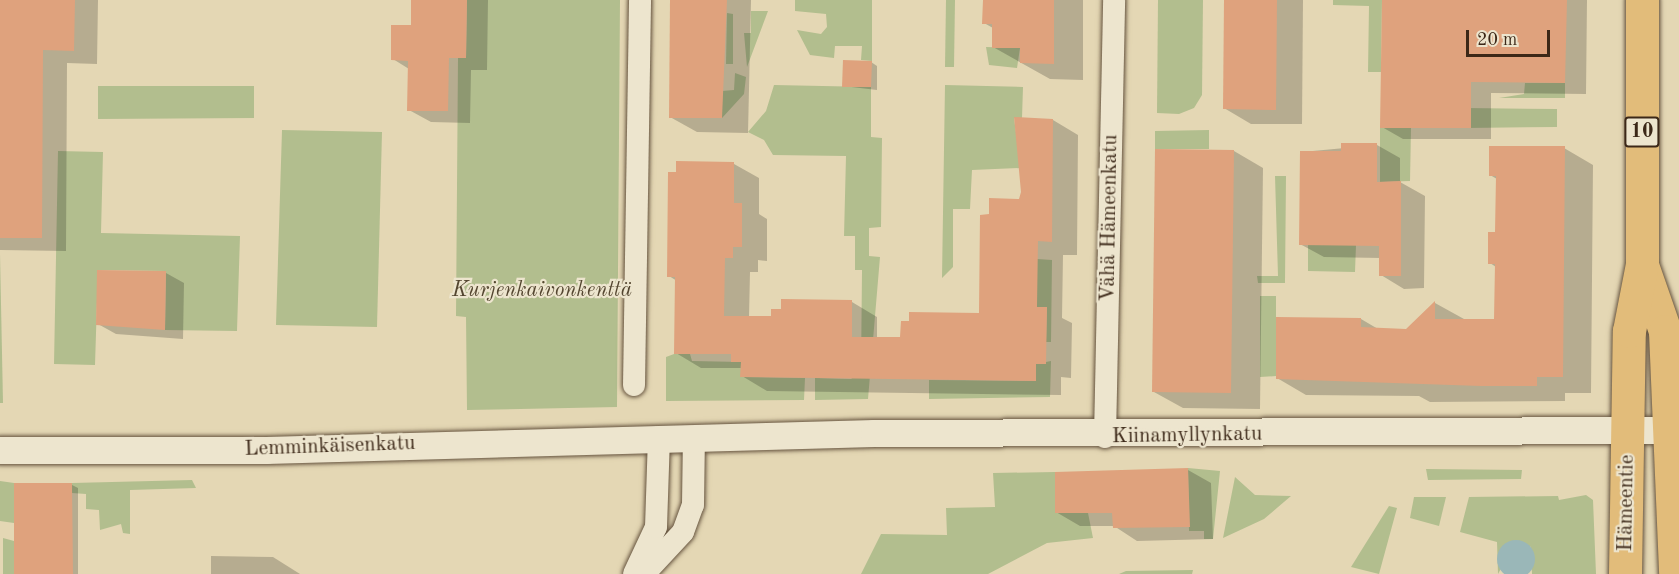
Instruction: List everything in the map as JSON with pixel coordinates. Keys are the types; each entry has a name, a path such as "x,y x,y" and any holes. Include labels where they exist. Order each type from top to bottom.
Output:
{"highway":[{"name":"10","path":"1628,432 1629,331 1642,264 1642,0"},
{"name":"10","path":"1642,264 1665,331 1675,430 1675,574"},
{"name":"Hämeentie","path":"1625,574 1628,432"}],"street":[{"path":"634,385 640,0"},
{"name":"Vähä Hämeenkatu","path":"1105,437 1114,0"},
{"name":"Kiinamyllynkatu","path":"659,437 1105,437 1675,430"},
{"path":"634,574 656,527 659,437"},
{"name":"Lemminkäisenkatu","path":"0,450 266,450 659,437"},
{"path":"645,574 683,532 693,505 694,437"}],"green space":[{"name":"Kurjenkaivonkenttä","path":"467,0 620,0 617,407 467,410 466,317 456,316 458,58 466,58"},
{"path":"795,0 872,0 872,61 861,60 862,46 835,46 834,58 810,55 797,30 821,34 827,27 826,14 795,11"},
{"path":"946,0 955,0 954,67 945,67"},
{"path":"1158,0 1203,0 1202,95 1194,108 1179,114 1157,113"},
{"path":"1333,0 1382,0 1381,72 1368,72 1369,6 1333,5"},
{"path":"751,11 768,11 747,67 744,33 751,33"},
{"path":"727,13 733,14 733,64 726,64"},
{"path":"986,47 1020,48 1017,68 989,65"},
{"path":"735,73 746,77 744,94 722,118 722,91 734,90"},
{"path":"1525,83 1565,83 1565,98 1499,98 1524,94"},
{"path":"774,85 871,87 871,137 882,138 881,227 869,228 869,256 880,257 868,399 815,400 815,378 851,379 861,371 862,270 855,270 855,236 844,236 846,156 773,155 764,140 748,132 766,111"},
{"path":"945,85 1023,87 1022,118 1014,118 1021,168 972,170 970,209 953,209 953,267 942,278"},
{"path":"98,86 254,86 254,118 98,119"},
{"path":"1466,108 1557,109 1557,127 1466,128"},
{"path":"1380,128 1411,128 1410,181 1380,182"},
{"path":"282,130 382,132 377,327 276,325"},
{"path":"1209,130 1209,149 1155,149 1155,131"},
{"path":"58,151 103,152 101,233 240,236 237,331 165,330 166,271 98,270 95,365 54,364"},
{"path":"1275,176 1286,176 1285,283 1258,283 1257,276 1278,276"},
{"path":"1308,245 1356,245 1355,272 1308,271"},
{"path":"0,254 3,403 0,403"},
{"path":"1037,259 1052,260 1051,342 1046,342 1047,307 1037,307"},
{"path":"1260,296 1276,296 1276,376 1260,377"},
{"path":"674,354 690,354 692,361 741,362 741,377 805,378 804,400 666,401 666,357"},
{"path":"1051,361 1050,397 929,399 929,380 1036,381 1036,364"},
{"path":"1188,468 1220,471 1213,539 1204,539 1204,531 1189,531"},
{"path":"1426,469 1522,470 1521,479 1428,480"},
{"path":"1055,472 1055,513 1088,513 1093,538 1047,543 988,574 861,574 881,534 947,535 946,508 995,507 993,473"},
{"path":"1235,477 1255,495 1291,496 1264,519 1223,538"},
{"path":"192,480 196,488 130,490 130,534 123,533 121,524 100,530 99,510 86,509 86,494 72,493 72,483"},
{"path":"0,481 14,483 14,523 0,521"},
{"path":"1586,495 1593,500 1596,574 1532,574 1531,547 1516,541 1498,574 1497,542 1460,532 1469,497 1558,496 1559,500"},
{"path":"1414,497 1446,497 1439,526 1410,518"},
{"path":"1389,506 1397,508 1379,574 1351,567"},
{"path":"3,538 14,541 14,574 3,574"},
{"path":"1193,570 1192,574 1119,574 1126,571"}],"water":[{"path":"1516,540 1529,546 1535,559 1529,572 1516,578 1503,572 1497,559 1503,546"}],"building":[{"path":"0,0 75,0 74,51 43,50 42,238 0,238"},
{"path":"411,0 467,0 466,58 449,58 448,111 407,111 408,61 391,60 391,25 411,25"},
{"path":"670,0 727,0 722,118 669,118"},
{"path":"983,0 1054,0 1054,64 1020,63 1020,48 992,48 992,24 982,24"},
{"path":"1224,0 1277,0 1276,110 1223,109"},
{"path":"1382,0 1567,0 1565,83 1471,82 1471,128 1380,128"},
{"path":"843,60 872,61 871,87 842,87"},
{"path":"1014,117 1053,119 1052,242 1038,241 1037,307 1047,307 1046,364 1036,364 1036,381 740,377 741,362 731,362 731,354 674,354 675,277 667,277 668,172 676,172 676,161 734,162 734,203 742,203 742,247 733,247 733,258 725,258 724,316 771,316 771,309 781,309 781,299 852,300 852,337 900,337 901,321 909,321 909,312 979,313 980,215 989,214 989,198 1019,199 1021,192"},
{"path":"1341,143 1377,143 1377,182 1401,181 1401,276 1379,276 1379,246 1299,245 1300,151 1341,151"},
{"path":"1489,146 1565,146 1563,377 1537,377 1537,386 1276,379 1276,317 1361,318 1361,327 1406,329 1435,301 1435,319 1494,319 1495,264 1488,264 1488,232 1495,232 1496,176 1489,176"},
{"path":"1155,149 1234,150 1231,393 1152,392"},
{"path":"97,270 166,271 165,330 96,325"},
{"path":"1188,468 1190,527 1113,528 1112,513 1055,513 1055,472"},
{"path":"14,483 72,483 73,574 14,574"}]}
